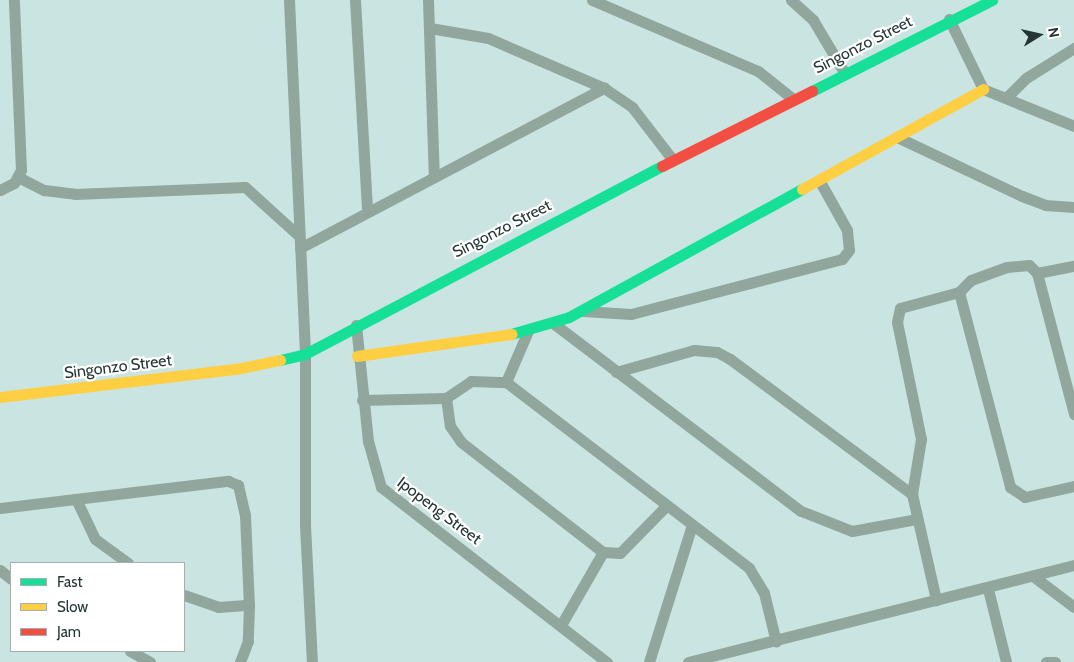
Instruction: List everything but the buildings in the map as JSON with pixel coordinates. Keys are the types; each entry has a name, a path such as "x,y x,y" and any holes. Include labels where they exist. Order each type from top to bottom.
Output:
{"street":[{"path":"0,190 18,177 21,158 14,0"},
{"path":"289,0 306,354 305,525 312,662"},
{"path":"355,0 367,210"},
{"path":"428,0 434,176"},
{"path":"592,0 758,71 793,99"},
{"path":"791,0 812,20 844,72"},
{"name":"Singonzo Street","path":"0,397 236,369 306,354 356,325 673,160 949,19 992,0"},
{"path":"949,19 983,89 1074,126"},
{"path":"430,28 488,38 604,88 632,107 673,160"},
{"path":"1007,98 1026,78 1074,48"},
{"path":"300,248 367,210 604,88"},
{"path":"357,356 528,331 584,311 983,89"},
{"path":"897,137 1030,199 1074,207"},
{"path":"18,177 44,190 76,194 245,187 299,236"},
{"path":"584,311 631,314 842,259 849,250 847,230 819,180"},
{"path":"936,600 916,519 912,494 921,439 897,316 903,305 958,292 972,280 1007,267 1029,265 1037,274 1074,414"},
{"path":"1037,274 1074,266"},
{"path":"958,292 1010,487 1025,496 1074,486"},
{"path":"553,322 616,372 801,511 852,532 916,519"},
{"name":"Ipopeng Street","path":"356,325 362,400 372,461 381,487 607,662"},
{"path":"506,382 528,331"},
{"path":"616,372 679,353 717,352 912,494"},
{"path":"362,400 446,398 471,381 506,382 666,506 731,552 756,577 776,642"},
{"path":"446,398 450,426 461,442 603,552 620,553 666,506"},
{"path":"0,508 228,481 238,485 245,515 249,605 248,641 240,662"},
{"path":"76,499 95,539 127,562"},
{"path":"649,662 692,525"},
{"path":"561,625 603,552"},
{"path":"688,662 776,642 936,600 988,589 1074,564"},
{"path":"0,570 10,578"},
{"path":"1033,576 1074,607"},
{"path":"988,589 1006,662"},
{"path":"185,595 218,607 249,605"},
{"path":"132,652 150,662"},
{"path":"1046,662 1054,662"}],"traffic: fast":[{"path":"812,91 992,0"},
{"path":"280,360 305,354 662,166"},
{"path":"511,334 569,317 802,189"}],"traffic: slow":[{"path":"802,189 983,89"},
{"path":"357,356 511,334"},
{"path":"0,397 236,369 280,360"}],"traffic: jam":[{"path":"662,166 812,91"}]}
